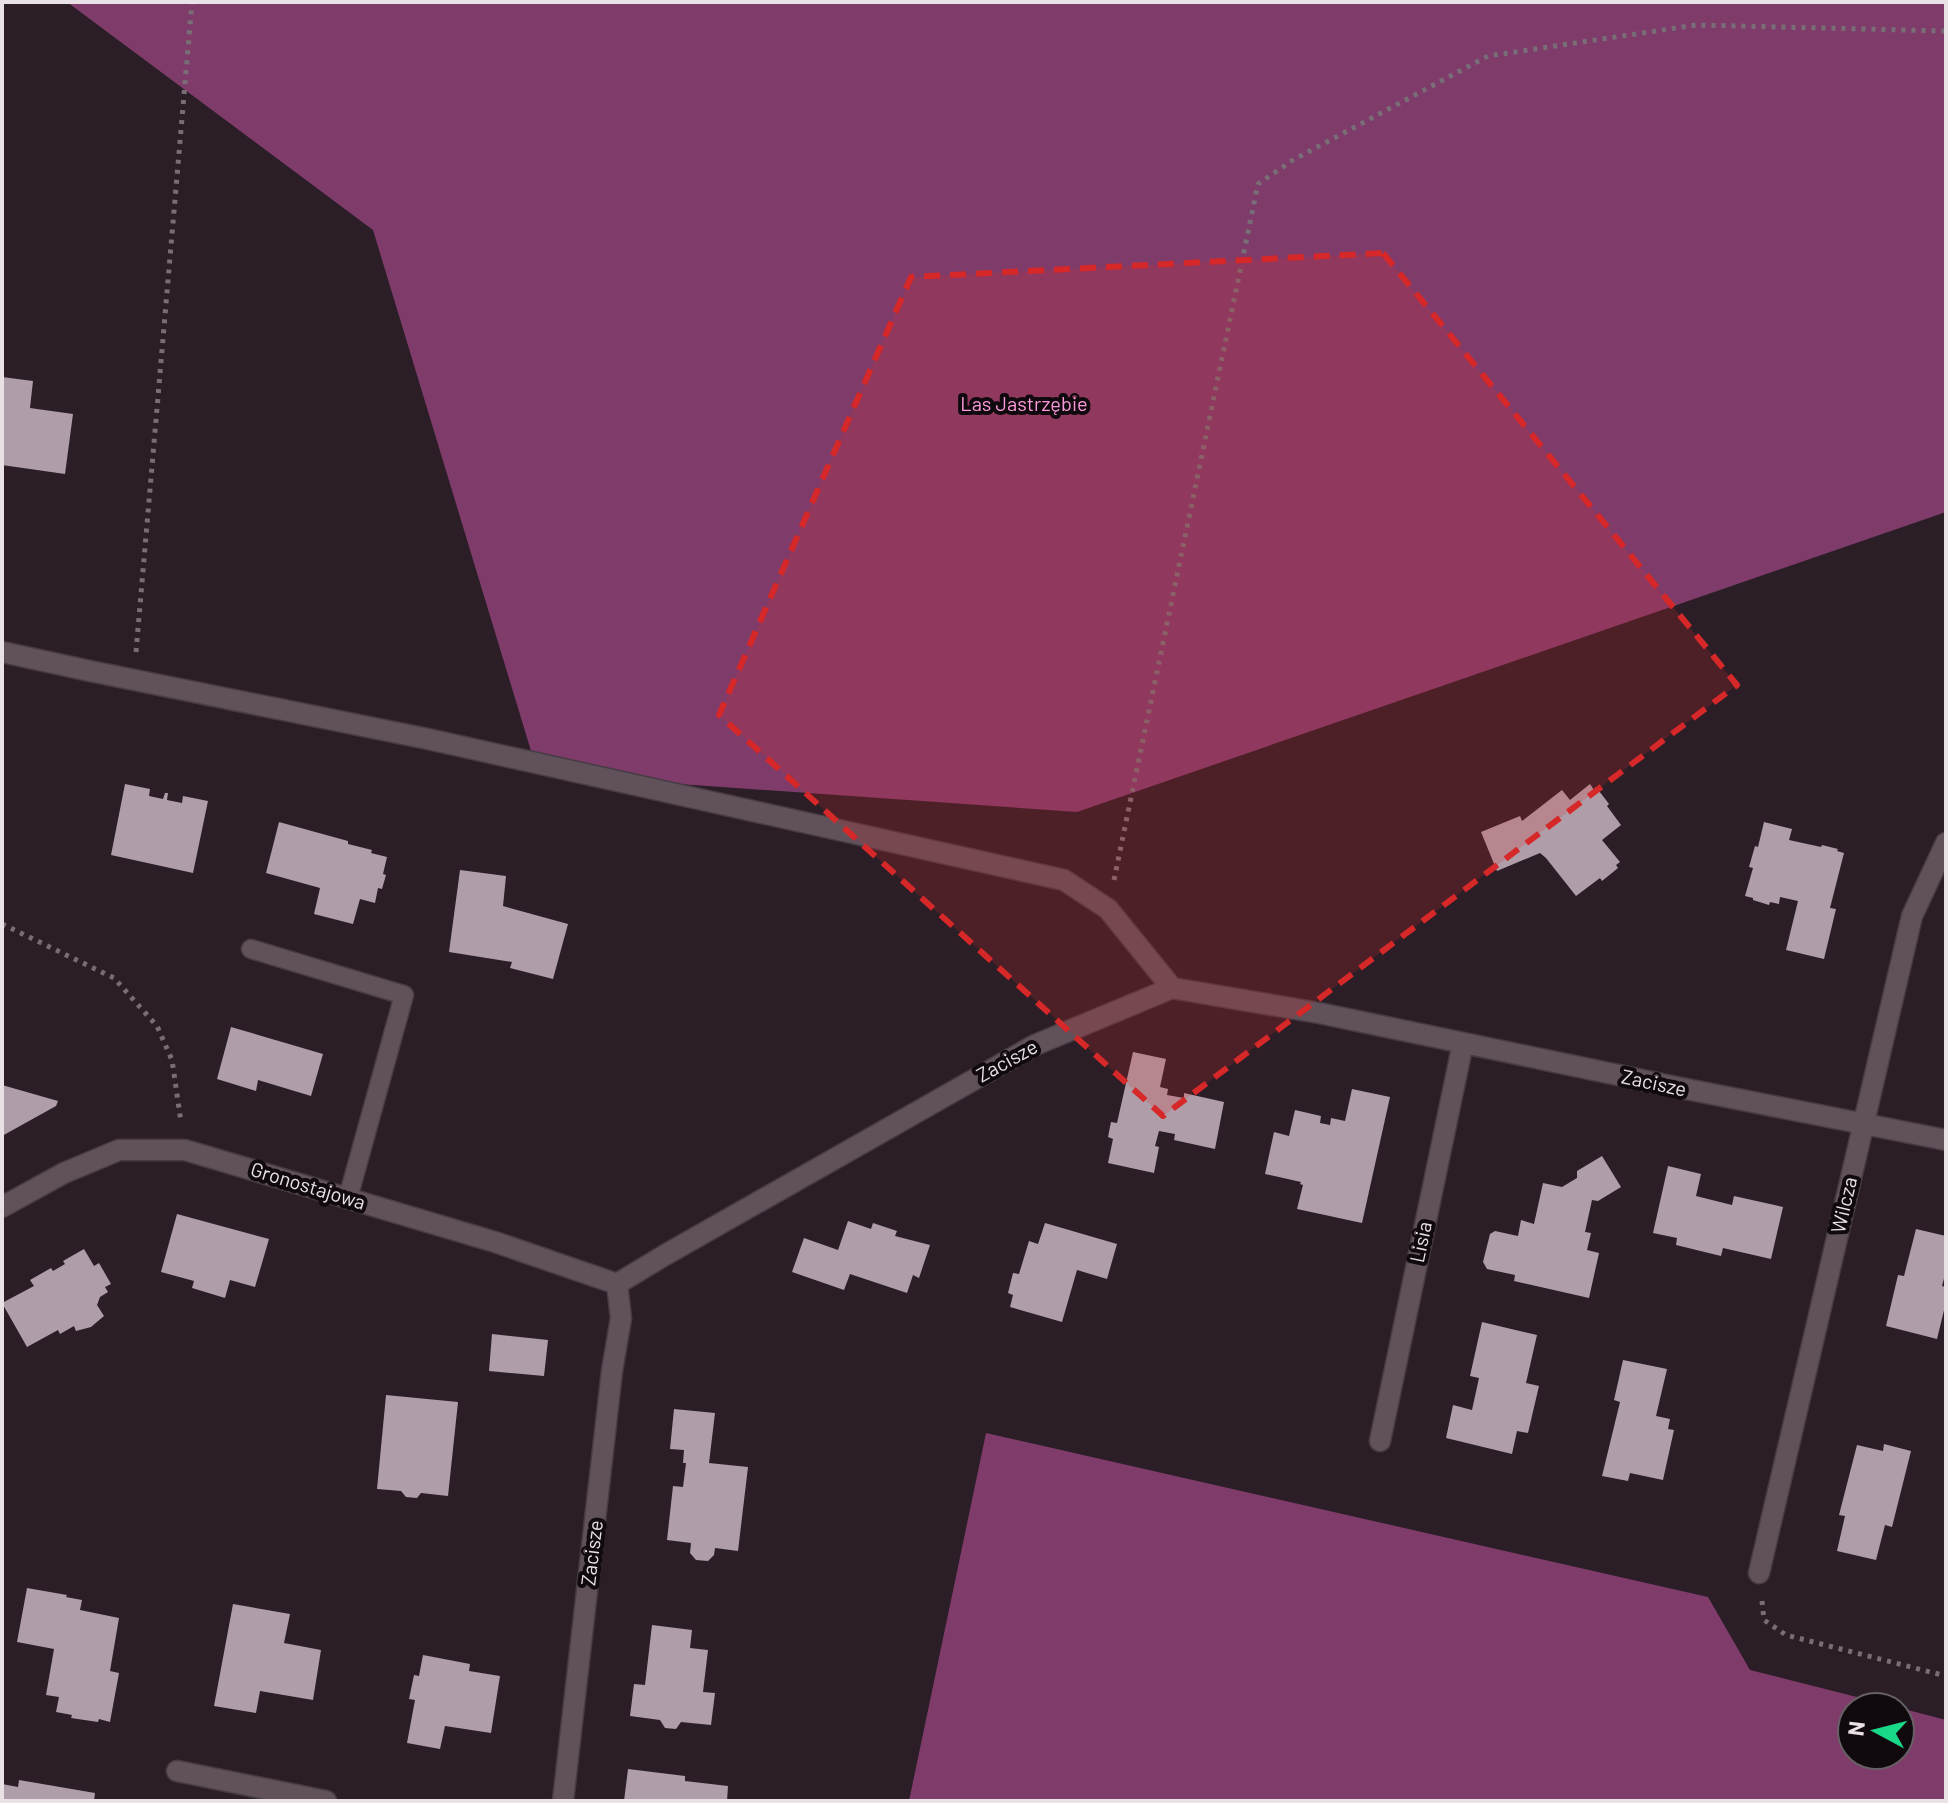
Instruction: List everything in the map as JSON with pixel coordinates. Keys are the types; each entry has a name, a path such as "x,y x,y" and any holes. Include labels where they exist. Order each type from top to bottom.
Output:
{"street":[{"path":"2,652 428,739 1064,880 1108,909 1172,988"},
{"name":"Wilcza","path":"1759,1573 1912,916 1946,843"},
{"name":"Zacisze","path":"563,1801 612,1371 621,1318 617,1284 1035,1045 1172,988 1319,1013 1946,1140"},
{"name":"Lisia","path":"1380,1441 1463,1043"},
{"name":"Gronostajowa","path":"2,1207 64,1173 119,1150 185,1150 495,1242 617,1284"},
{"path":"177,1771 326,1801"}],"lane":[{"path":"251,949 404,995 348,1198"}],"path":[{"path":"134,680 192,2"},
{"path":"1108,909 1258,184 1293,160 1488,56 1696,25 1946,31"},
{"path":"2,924 114,978 157,1026 172,1060 185,1150"},
{"path":"1759,1573 1764,1620 1786,1635 1946,1676"}],"highlighted area":[{"path":"1383,253 1737,685 1163,1116 719,715 911,277"}],"green space":[{"name":"Las Jastrzębie","path":"67,2 1946,2 1946,512 1077,812 538,774 373,230"},
{"path":"986,1433 1708,1597 1750,1670 1836,1692 1836,1771 1916,1771 1916,1712 1946,1720 1946,1801 909,1801"}],"building":[{"path":"2,377 33,381 30,408 73,414 65,474 2,465"},
{"path":"125,784 150,789 149,796 163,799 168,793 167,800 182,803 183,796 208,801 193,873 111,855"},
{"path":"1590,784 1609,804 1607,806 1621,825 1602,840 1620,862 1616,865 1618,868 1576,896 1540,853 1497,871 1481,832 1520,816 1522,821 1562,790 1570,800"},
{"path":"279,822 348,841 348,844 387,857 383,874 386,875 382,889 378,888 375,903 360,899 353,924 314,914 320,888 266,873"},
{"path":"1764,822 1792,829 1789,840 1822,845 1844,853 1830,908 1836,909 1824,959 1786,950 1798,901 1780,897 1779,904 1770,902 1769,905 1745,896 1753,868 1749,867"},
{"path":"460,870 506,876 503,906 568,924 553,979 510,968 512,962 449,952"},
{"path":"231,1027 323,1054 311,1096 258,1080 256,1091 217,1079"},
{"path":"1133,1052 1166,1059 1160,1087 1168,1089 1167,1095 1184,1098 1184,1093 1224,1102 1215,1149 1174,1140 1175,1134 1159,1131 1154,1173 1108,1163 1113,1139 1108,1137 1111,1122 1117,1123"},
{"path":"2,1085 58,1101 56,1106 2,1136"},
{"path":"1352,1089 1390,1097 1362,1223 1297,1209 1303,1185 1301,1182 1265,1174 1274,1132 1289,1136 1295,1110 1321,1116 1320,1123 1330,1125 1331,1118 1345,1121"},
{"path":"1602,1156 1621,1187 1598,1201 1592,1200 1585,1232 1591,1233 1587,1250 1599,1253 1589,1298 1514,1281 1515,1275 1487,1269 1483,1262 1490,1234 1495,1231 1518,1236 1521,1220 1534,1224 1543,1183 1562,1187 1577,1178 1577,1171"},
{"path":"1668,1166 1701,1174 1696,1196 1732,1205 1734,1196 1783,1207 1771,1259 1723,1248 1721,1256 1676,1245 1677,1238 1653,1233"},
{"path":"177,1214 269,1239 255,1287 230,1280 225,1298 192,1288 194,1281 161,1272"},
{"path":"848,1221 871,1229 873,1223 897,1231 895,1236 930,1245 919,1278 913,1275 907,1293 850,1274 844,1290 792,1272 804,1238 838,1250"},
{"path":"1045,1223 1117,1244 1107,1279 1077,1270 1062,1322 1010,1307 1013,1295 1008,1293 1013,1273 1019,1274 1029,1241 1038,1244"},
{"path":"1916,1229 1946,1236 1946,1271 1942,1286 1946,1287 1946,1302 1937,1339 1886,1326 1898,1275 1904,1276"},
{"path":"84,1249 94,1266 99,1263 111,1284 105,1287 108,1292 100,1297 97,1305 104,1316 91,1327 76,1331 74,1326 60,1334 58,1330 27,1347 2,1303 34,1286 30,1280 51,1268 53,1271"},
{"path":"1482,1322 1537,1335 1526,1383 1539,1386 1528,1433 1517,1431 1512,1454 1446,1438 1453,1405 1472,1410 1479,1378 1470,1376"},
{"path":"492,1334 548,1340 544,1376 489,1371"},
{"path":"1623,1360 1667,1369 1656,1416 1670,1419 1668,1429 1674,1430 1663,1480 1630,1473 1628,1481 1602,1476 1620,1402 1614,1400"},
{"path":"386,1395 458,1402 448,1496 421,1493 417,1498 406,1497 401,1491 377,1489"},
{"path":"674,1409 715,1413 709,1463 748,1467 738,1551 715,1548 714,1555 708,1561 696,1560 690,1553 691,1543 667,1540 673,1486 683,1487 686,1463 683,1463 684,1450 670,1449"},
{"path":"1884,1444 1911,1451 1892,1527 1885,1525 1876,1560 1837,1551 1845,1516 1839,1515 1857,1445 1883,1451"},
{"path":"27,1588 67,1595 82,1600 80,1610 119,1618 110,1671 119,1673 110,1722 71,1718 72,1715 56,1712 59,1697 46,1695 54,1649 17,1642"},
{"path":"233,1604 290,1614 284,1643 321,1650 313,1700 260,1691 256,1713 214,1706"},
{"path":"652,1625 692,1630 690,1648 708,1650 703,1692 715,1693 711,1725 681,1722 676,1729 665,1728 660,1720 630,1716 634,1684 645,1685"},
{"path":"423,1655 470,1664 469,1671 500,1676 491,1733 445,1726 440,1749 407,1743 415,1700 409,1699 414,1675 419,1676"},
{"path":"628,1769 685,1776 685,1781 728,1786 727,1801 624,1801"},
{"path":"19,1780 95,1793 94,1801 2,1801 2,1784 18,1787"}]}
